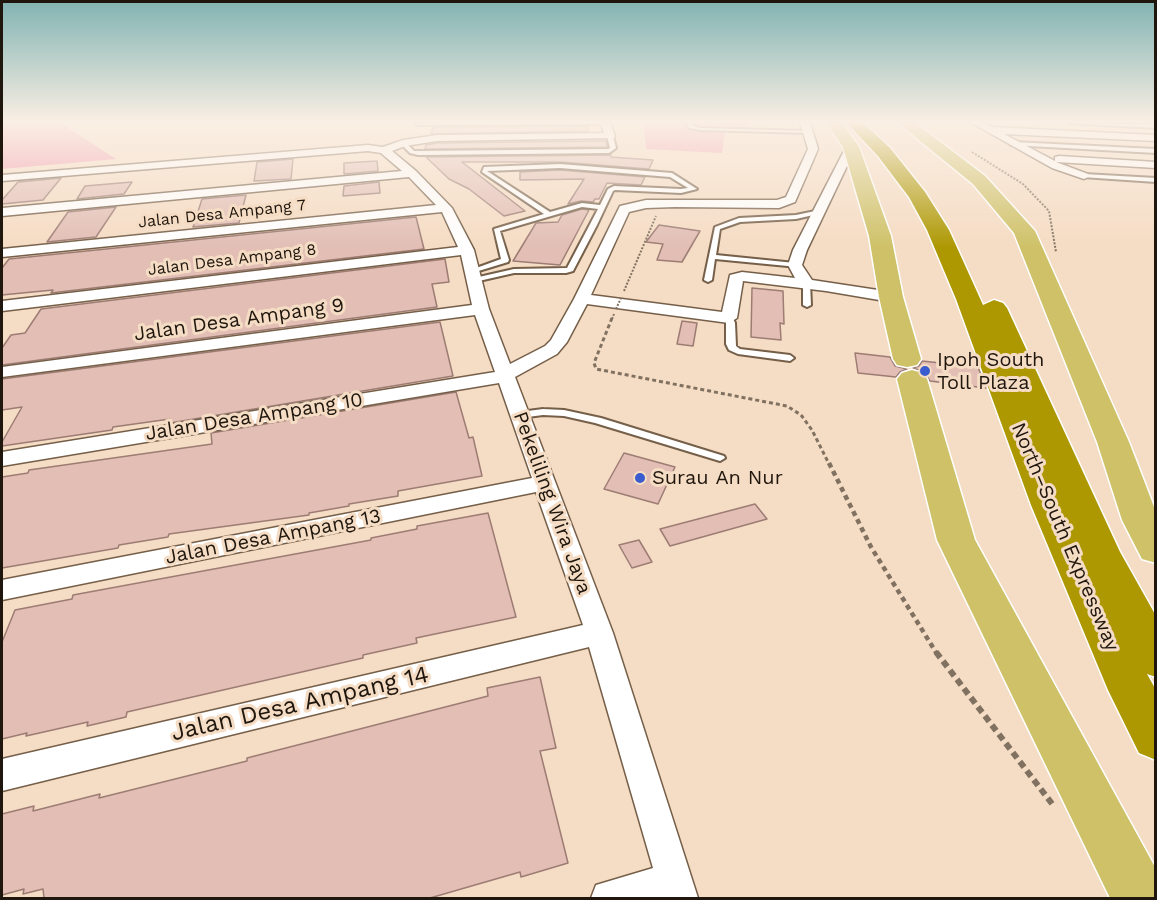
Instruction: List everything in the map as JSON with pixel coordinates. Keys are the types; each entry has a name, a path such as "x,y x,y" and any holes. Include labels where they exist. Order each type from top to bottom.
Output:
{"highway":[{"name":"North–South Expressway","path":"893,164 918,196 938,230 968,299 1049,505 1131,690 1155,737"},
{"name":"North–South Expressway","path":"909,164 933,195 977,270 1101,553 1155,658"}],"main road":[{"path":"860,164 880,236 891,297 956,540 1140,898"},
{"path":"958,164 978,180 1024,231 1113,442 1140,520 1155,549"}],"street":[{"path":"2,178 175,164"},
{"name":"Pekeliling Wira Jaya","path":"403,164 446,208 471,267 482,309 599,633 677,889"},
{"name":"Jalan Desa Ampang 10","path":"2,459 506,374 551,350 582,299 624,209 665,203 779,204 791,199 806,164"},
{"path":"806,283 795,265 840,164"},
{"path":"1055,164 1084,176"},
{"path":"1139,164 1155,165"},
{"path":"2,212 412,173"},
{"name":"Jalan Desa Ampang 7","path":"2,253 446,208"},
{"name":"Jalan Desa Ampang 8","path":"2,306 471,267"},
{"path":"582,299 729,318 737,276 806,283 891,297"},
{"name":"Jalan Desa Ampang 9","path":"2,372 482,309"},
{"name":"Jalan Desa Ampang 13","path":"2,590 544,483"},
{"name":"Jalan Desa Ampang 14","path":"2,775 599,633"},
{"path":"609,898 677,889"}],"lane":[{"path":"471,267 562,272 570,269 610,190 617,187 681,191 694,189 672,175 663,174 560,166 486,168 484,171 548,214"},
{"path":"1084,176 1155,180"},
{"path":"521,270 505,260 496,230 582,205 601,207"},
{"path":"708,280 717,228 727,222 796,217 820,212"},
{"path":"713,257 795,265"},
{"path":"471,267 505,260"},
{"path":"806,283 807,305"},
{"path":"729,318 731,324 729,344 732,348 738,351 790,358"},
{"path":"520,415 543,412 575,415 720,458"}],"path":[{"path":"621,298 594,363 596,369 768,401 787,406 801,415 812,430 871,548 936,653 1060,814"}],"shaded area":[{"path":"2,164 59,164 2,169"}],"building":[{"path":"257,164 292,164 291,179 254,181"},
{"path":"344,164 377,164 378,171 344,174"},
{"path":"433,164 465,164 525,211 504,216 469,189 449,179"},
{"path":"585,164 651,164 649,169"},
{"path":"560,170 645,177 641,185 607,183 599,199 593,202 581,201 568,204 584,179 520,180 520,172"},
{"path":"61,178 43,200 2,204 2,200 18,182"},
{"path":"132,182 124,194 77,199 85,186"},
{"path":"379,182 380,193 343,196 344,186"},
{"path":"246,195 239,223 193,227 202,199"},
{"path":"116,207 96,237 47,242 68,212"},
{"path":"582,209 589,210 560,265 513,261 536,223 558,222 562,215"},
{"path":"416,217 424,249 51,293 53,290 2,295 2,268 9,259"},
{"path":"659,225 700,231 682,262 657,260 663,244 646,242"},
{"path":"445,259 449,282 432,284 437,307 2,365 2,348 11,335 25,333 41,309"},
{"path":"752,288 783,291 784,324 780,323 781,340 751,337"},
{"path":"682,321 697,323 693,346 677,344"},
{"path":"440,322 453,376 170,423 170,419 2,446 2,442 22,407 2,410 2,379"},
{"path":"855,353 890,357 895,366 907,369 896,377 858,373"},
{"path":"922,361 978,367 986,388 930,381 924,372 913,368 919,366"},
{"path":"456,392 469,438 473,437 482,476 398,491 398,496 349,504 349,506 309,513 309,515 169,534 168,537 119,545 118,548 2,568 2,477 28,473 29,470 212,444 211,433"},
{"name":"Surau An Nur","path":"624,453 675,467 658,504 604,489"},
{"path":"755,504 767,519 670,546 660,529"},
{"path":"488,513 516,617 416,638 417,643 363,655 363,658 127,712 126,717 87,726 88,722 2,739 2,642 15,610 72,599 73,595 371,540 371,538 417,529 417,526"},
{"path":"639,540 652,562 632,568 619,545"},
{"path":"540,677 556,748 540,751 568,863 521,877 520,872 430,898 44,898 43,889 23,894 24,889 2,895 2,814 34,806 33,811 100,794 99,798 247,761 247,758 488,696 487,688"}],"place":[{"name":"Ipoh South Toll Plaza","path":"925,371"},
{"name":"Surau An Nur","path":"640,478"}]}
